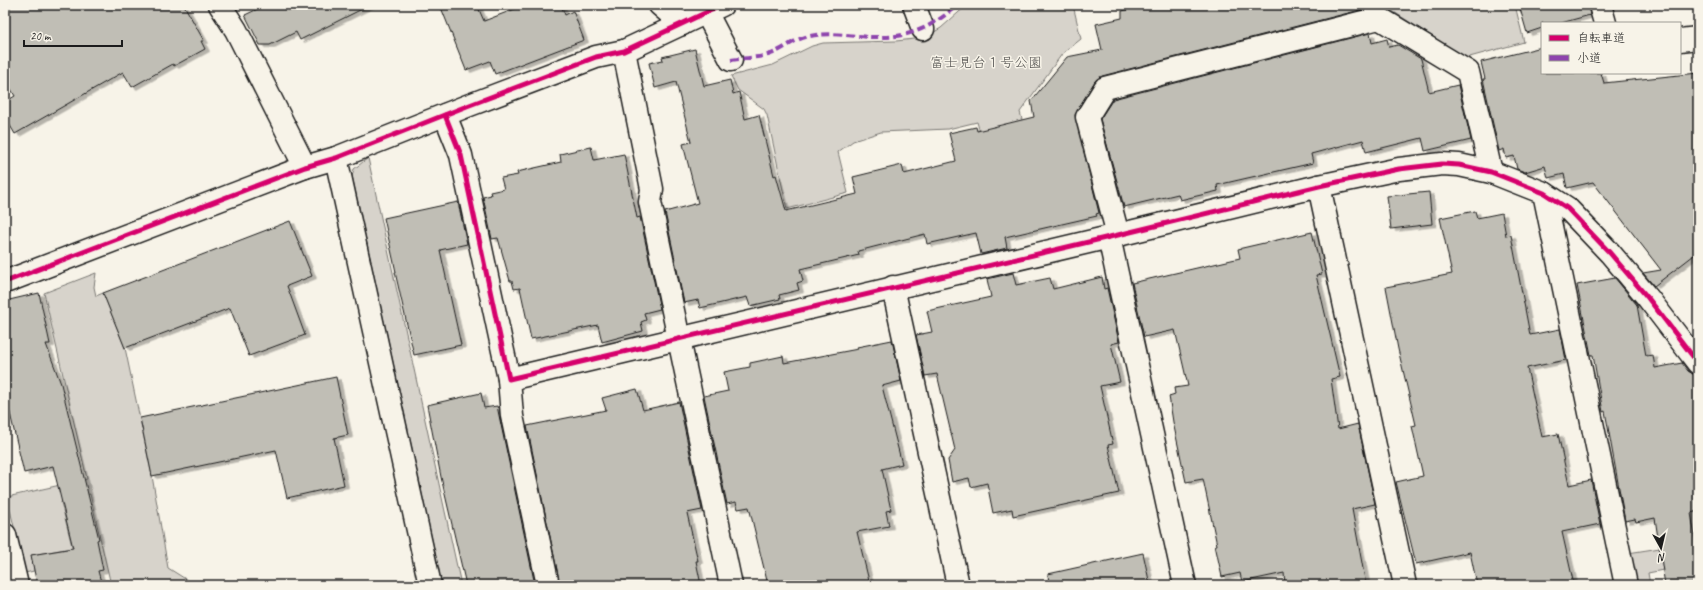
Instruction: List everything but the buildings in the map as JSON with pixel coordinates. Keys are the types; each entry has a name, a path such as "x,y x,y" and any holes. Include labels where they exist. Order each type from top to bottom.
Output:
{"street":[{"path":"221,5 236,30 305,167"},
{"path":"660,5 682,24"},
{"path":"914,5 923,28"},
{"path":"1600,5 1605,22"},
{"path":"5,282 305,167 336,158 596,57 624,51 714,8 731,60"},
{"path":"1184,585 1113,236 1087,117 1105,88 1379,18 1468,72 1491,172"},
{"path":"1681,40 1698,38"},
{"path":"624,51 652,189 650,202 731,585"},
{"path":"445,115 461,155 509,379 512,416 548,585"},
{"path":"336,158 430,585"},
{"path":"509,379 1319,186 1399,169 1430,165 1459,165 1491,172 1544,193 1567,208 1610,253 1648,298 1698,363"},
{"path":"1319,186 1405,585"},
{"path":"1544,193 1626,585"},
{"path":"893,287 958,585"},
{"path":"5,535 17,585"}],"green space":[{"name":"富士見台１号公園","path":"967,5 1073,5 1081,39 1062,54 1020,112 1033,161 991,171 977,122 948,129 881,132 853,141 838,152 848,193 787,209 767,115 764,109 738,90 731,76 773,65 812,46 823,43 896,41 924,38 941,28"},
{"path":"1395,5 1515,5 1524,42 1466,58 1386,7"},
{"path":"368,158 461,585 442,585 352,176 354,169"},
{"path":"96,273 94,287 96,296 103,293 125,348 152,476 168,568 195,585 111,585 90,494 61,502 72,546 71,548 32,555 34,571 25,573 7,497 87,479 44,293"},
{"path":"1660,548 1663,570 1648,573 1650,585 1635,585 1628,553"}],"marked path":[{"path":"731,60 771,54 805,37 828,34 874,37 904,35 923,28 941,18 957,5"}],"cycle path":[{"path":"5,282 305,167 336,158 596,57 624,51 722,5"},
{"path":"445,115 461,155 509,379 1319,186 1399,169 1442,164 1459,165 1491,172 1544,193 1567,208 1610,253 1648,298 1698,363"}]}
